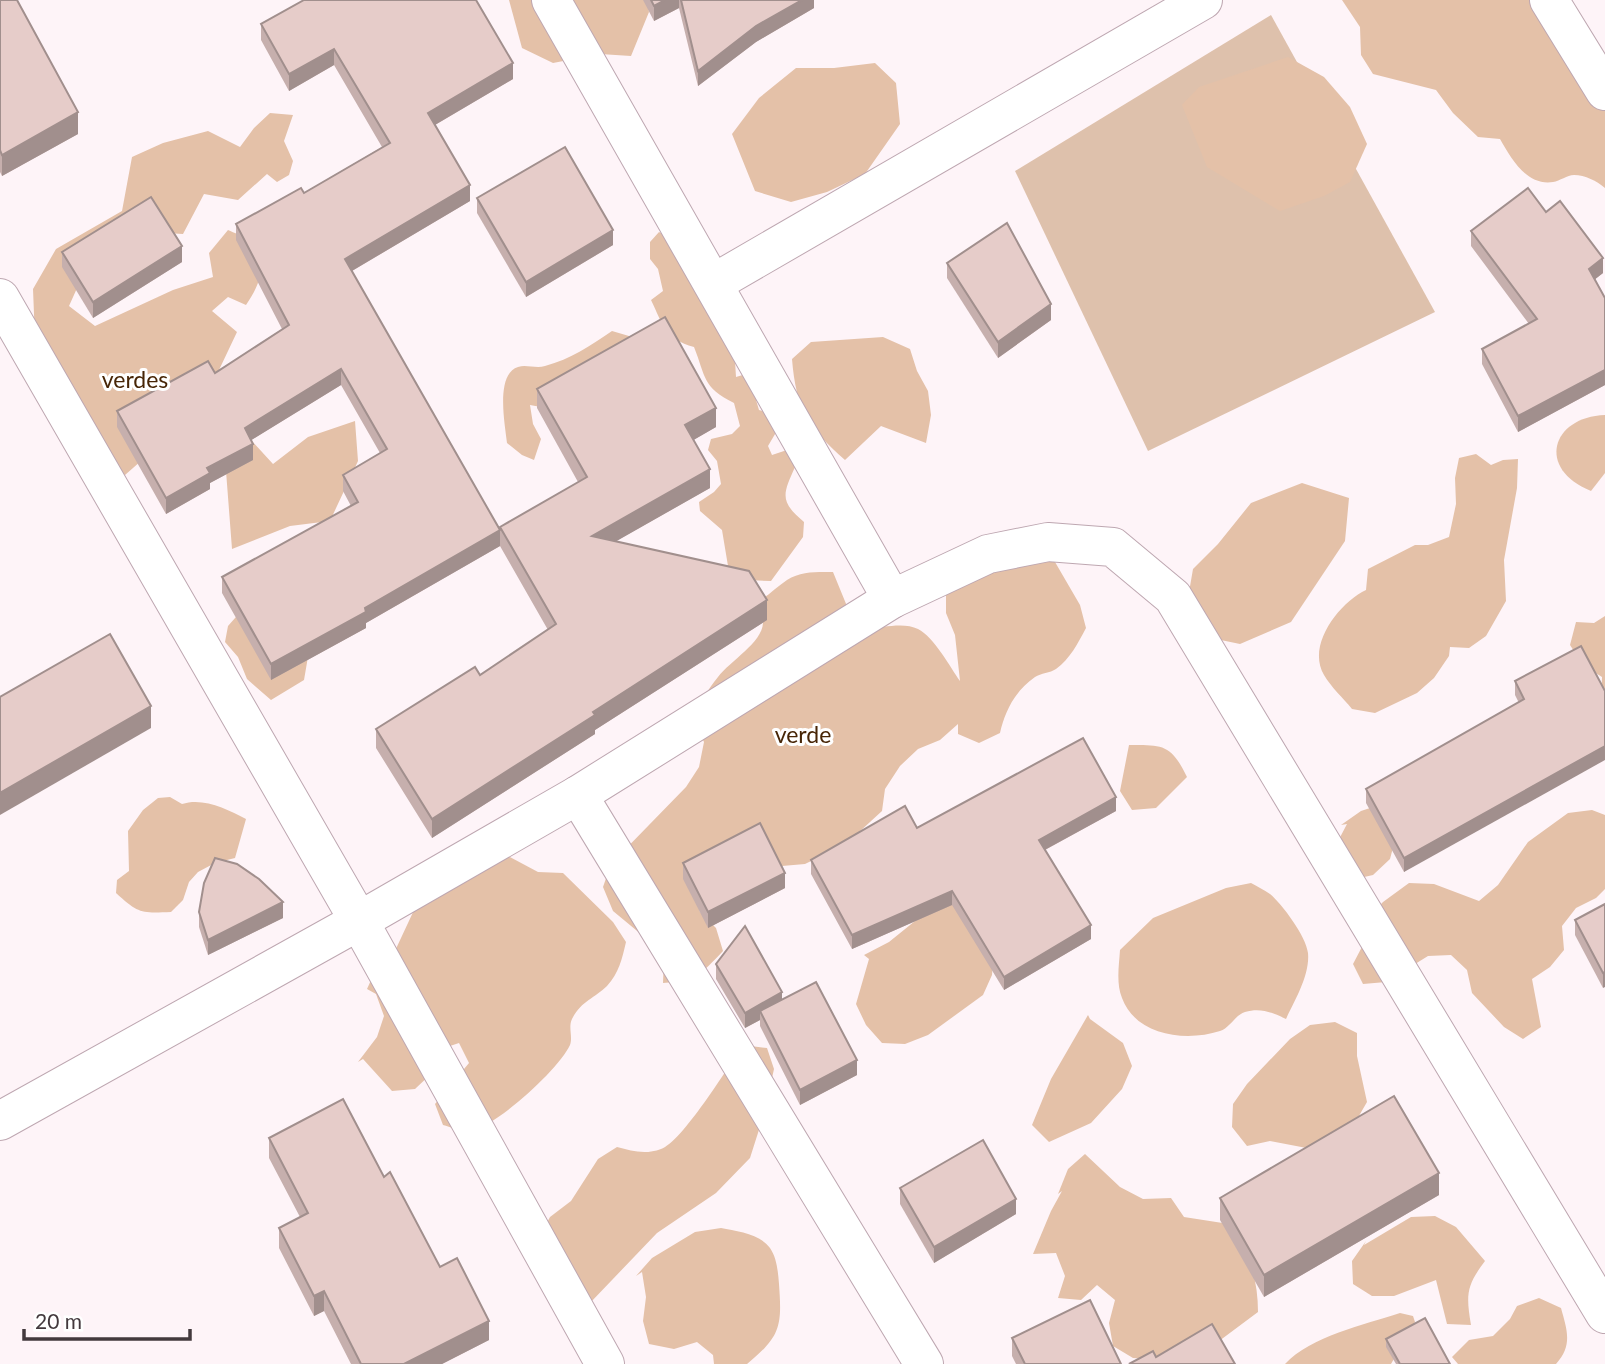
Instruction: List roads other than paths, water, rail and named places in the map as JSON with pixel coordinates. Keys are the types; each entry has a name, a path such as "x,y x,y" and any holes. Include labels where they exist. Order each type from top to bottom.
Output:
{"street":[{"path":"551,0 892,599"},
{"path":"714,283 1203,0"},
{"path":"1549,0 1605,91"},
{"path":"0,298 359,921 605,1364"},
{"path":"0,1121 359,921 578,795 892,599 988,554 1048,541 1113,547 1173,597 1605,1314"},
{"path":"578,795 924,1364"}],"park label":[{"name":"verdes","path":"135,379"},
{"name":"verde","path":"803,734"}]}
